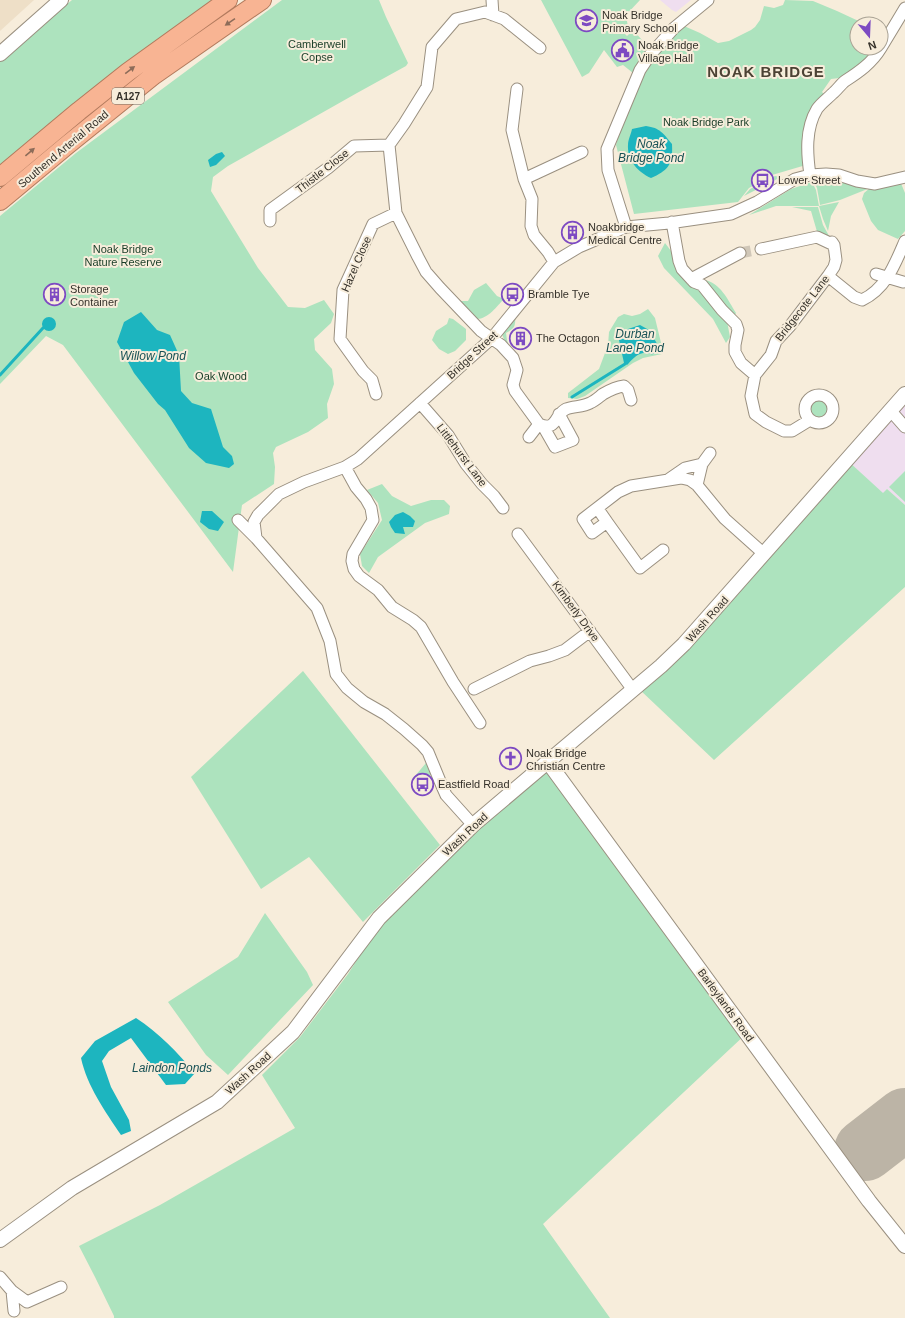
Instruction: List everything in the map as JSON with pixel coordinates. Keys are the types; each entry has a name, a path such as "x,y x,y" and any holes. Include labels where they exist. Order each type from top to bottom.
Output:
{"highway":[{"name":"Southend Arterial Road","path":"0,177 78,111 128,72 228,0"},
{"name":"Southend Arterial Road","path":"0,201 154,75 262,0"}],"street":[{"path":"0,54 61,0"},
{"path":"492,0 493,15"},
{"path":"626,227 608,170 606,149 640,70 650,55 674,28 708,0"},
{"path":"889,35 905,8"},
{"path":"540,48 504,19 485,12 456,19 432,47 427,87 389,145 396,213 426,272 481,331 501,345 513,358 517,370 513,385 515,391 541,425 555,447 573,440 559,414"},
{"path":"810,175 808,150 810,125 818,108 844,82 854,76 874,56"},
{"path":"517,89 512,130 524,179 532,198 531,226 534,235 554,262"},
{"name":"Thistle Close","path":"270,221 270,210 328,168 354,146 389,145"},
{"path":"524,179 582,152"},
{"name":"Bridge Street","path":"259,541 254,522 258,515 279,494 304,482 345,467 358,459 492,338 554,262 579,248 626,227 731,214 757,202 795,179 810,175 839,175 857,181 875,184 904,180"},
{"name":"Hazel Close","path":"376,394 372,380 340,338 343,290 373,224 396,213"},
{"path":"672,222 679,261 682,269 694,282 702,285 722,310 736,324 738,330 735,352 741,363 755,376 751,396 755,414 766,422 784,431 792,431 810,420"},
{"name":"Bridgecote Lane","path":"755,376 771,355 776,341 790,326 828,276 834,267 836,260 833,243 817,237 761,249"},
{"path":"828,276 854,297 862,300 874,293 887,277 895,266 905,241"},
{"path":"691,279 740,253"},
{"path":"876,274 903,282"},
{"path":"529,436 541,425 552,425 557,420 559,414 565,409 591,403 604,393 615,388 624,386 628,390 631,400"},
{"name":"Wash Road","path":"0,1240 72,1188 217,1102 293,1032 379,918 472,824 662,666 684,644 905,394"},
{"name":"Littlehurst Lane","path":"420,403 448,435 466,464 503,508"},
{"path":"890,410 905,426"},
{"path":"697,485 702,464 710,453"},
{"path":"667,480 685,468 702,464"},
{"path":"345,467 356,487 371,508 373,520 353,554 352,561 354,569 359,576 378,590 392,606 421,627 453,682 480,723"},
{"path":"607,522 592,533 583,519 598,509 618,492 631,486 681,478 690,480 697,485 725,519 764,554"},
{"path":"598,509 640,568 663,550"},
{"path":"238,520 259,541 317,608 330,641 336,674 347,688 364,702 390,718 422,745 428,752 446,795 472,824"},
{"name":"Kimberly Drive","path":"518,534 633,690"},
{"path":"474,689 530,661 546,661 565,650 590,631"},
{"name":"Barleylands Road","path":"548,762 869,1201 905,1246"},
{"path":"0,1277 12,1291 27,1302 61,1286"},
{"path":"12,1291 14,1311"}],"shaded area":[{"path":"0,0 34,0 0,31"},
{"name":"Noak Bridge Primary School","path":"660,0 691,0 676,12"},
{"path":"905,401 905,505 887,489 883,494 848,461"}],"green space":[{"path":"72,0 216,0 0,166 0,60"},
{"name":"Noak Bridge Nature Reserve","path":"282,0 379,0 408,63 406,66 228,166 213,177 211,191 258,268 288,307 305,308 324,300 334,314 331,323 314,339 315,350 332,369 334,384 327,404 328,418 308,432 276,447 273,453 275,467 274,484 242,505 233,572 63,345 46,336 0,384 0,216 76,153"},
{"name":"Noak Bridge Park","path":"541,0 640,0 626,15 628,27 623,32 627,36 633,30 642,40 657,48 684,26 718,43 729,41 755,27 760,20 764,6 774,8 783,5 785,0 813,1 849,17 849,56 872,56 848,77 831,79 822,92 826,96 815,102 806,125 806,165 772,175 749,188 738,202 634,214 616,145 633,89 628,83 633,73 623,65 617,67 604,50 589,73 582,77"},
{"path":"775,176 781,177 744,196 750,189"},
{"path":"840,180 854,185 900,181 905,193 905,231 898,239 878,230 871,221 862,199 864,193 870,188 840,200 820,205 817,188 814,182"},
{"path":"812,182 816,190 819,206 776,206 749,215 791,189"},
{"path":"839,202 831,216 828,231 819,206"},
{"path":"792,207 818,207 823,225 833,243 818,235 811,211"},
{"path":"665,243 699,288 727,321 730,337 726,343 713,319 664,268 658,256"},
{"path":"704,280 715,284 723,292 736,313 734,317"},
{"path":"486,283 497,296 504,299 489,315 477,319 461,304 461,301 468,301 474,290"},
{"path":"648,309 655,318 663,351 662,354 643,358 633,363 585,396 577,399 568,398 568,393 599,369 608,345 609,332 618,317 624,314 632,316 640,314"},
{"path":"516,316 513,328 506,333 509,347 502,334"},
{"path":"449,318 453,319 466,329 466,340 455,351 448,354 439,349 432,340 436,331 447,324"},
{"path":"819,395 829,399 833,409 829,419 819,423 809,419 805,409 809,399"},
{"path":"848,461 883,493 887,489 905,505 905,587 714,760 639,689"},
{"path":"905,471 905,502 889,487"},
{"path":"382,484 392,496 411,506 431,500 444,500 450,506 449,514 425,523 378,557 369,573 362,566 360,554 382,520 378,503 367,490"},
{"path":"303,671 440,845 363,922 309,857 261,889 191,777"},
{"path":"548,762 747,1033 543,1224 610,1318 114,1318 79,1246 160,1205 295,1128 262,1075 300,1037 348,974 378,927"},
{"path":"426,763 431,775 427,777 415,776"},
{"path":"265,913 307,972 313,985 228,1075 206,1055 168,1002 238,957"}],"water":[{"name":"Noak Bridge Pond","path":"646,126 655,128 661,132 672,144 672,157 669,166 651,178 634,165 629,156 628,150 628,141 632,129"},
{"path":"222,152 225,156 216,165 210,167 208,160 216,154"},
{"name":"Willow Pond","path":"141,312 157,330 170,335 179,355 181,391 192,403 211,409 223,447 232,456 234,464 229,468 206,463 189,448 165,410 158,404 134,373 117,342 124,322"},
{"path":"46,317 52,317 56,321 56,327 52,331 46,331 42,327 42,321"},
{"name":"Durban Lane Pond","path":"640,325 649,330 659,347 653,354 643,353 638,355 627,365 624,363 619,340 625,330"},
{"path":"202,511 212,511 224,522 218,531 209,529 200,522"},
{"path":"403,512 415,521 413,527 403,527 405,534 395,533 389,522 395,515"},
{"name":"Laindon Ponds","path":"136,1018 167,1043 195,1073 185,1084 166,1085 131,1038 109,1051 102,1061 111,1087 129,1120 131,1131 121,1135 92,1088 81,1058 95,1041"}],"waterway":[{"path":"0,375 43,328"},
{"path":"572,397 625,364"}],"runway":[{"path":"865,1150 905,1119"}],"tunnel":[{"path":"740,253 761,249"}],"place":[{"name":"Noak Bridge Primary School","path":"586,21"},
{"name":"Noak Bridge Village Hall","path":"622,51"},
{"name":"Lower Street","path":"763,180"},
{"name":"Noakbridge Medical Centre","path":"572,233"},
{"name":"Bramble Tye","path":"513,294"},
{"name":"Storage Container","path":"55,295"},
{"name":"The Octagon","path":"521,338"},
{"name":"Noak Bridge Christian Centre","path":"510,759"},
{"name":"Eastfield Road","path":"422,784"}],"district":[{"name":"NOAK BRIDGE","path":"766,72"}],"park label":[{"name":"Camberwell Copse","path":"317,50"},
{"name":"Oak Wood","path":"221,376"}]}
